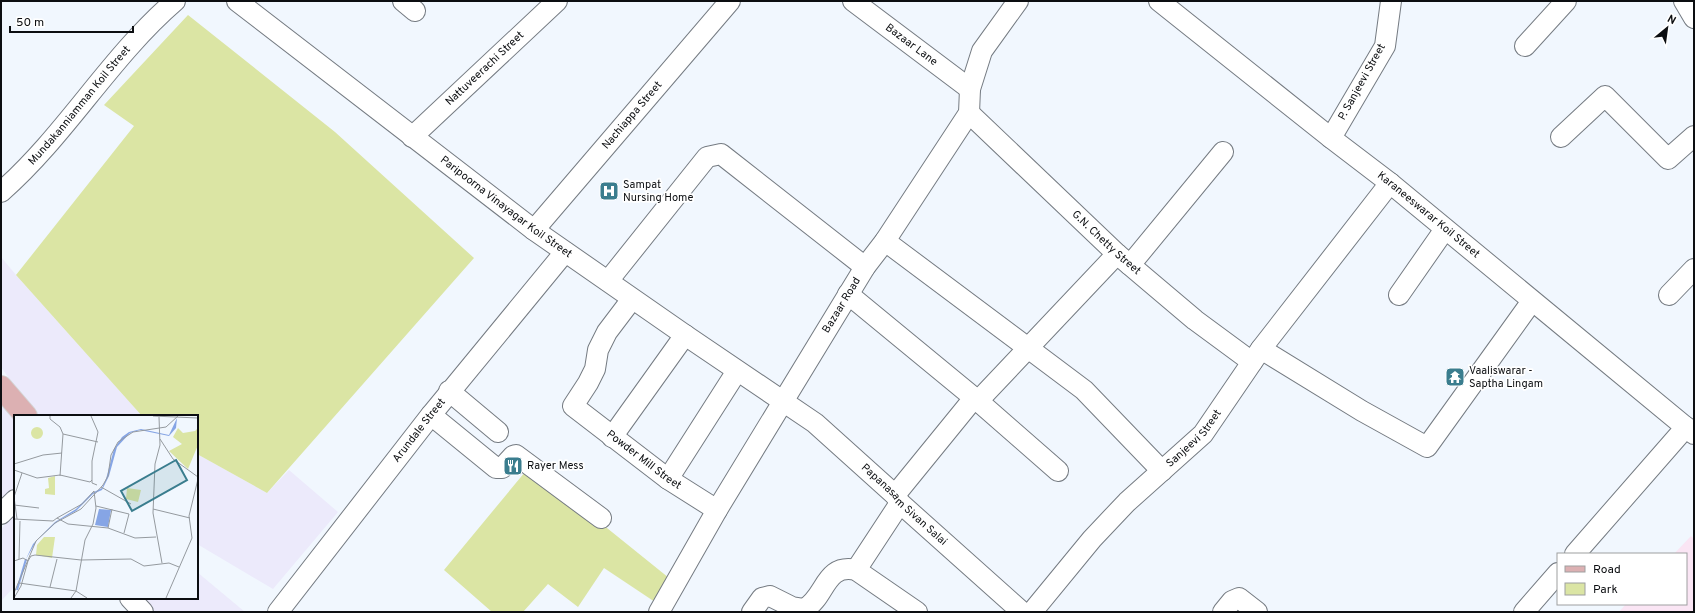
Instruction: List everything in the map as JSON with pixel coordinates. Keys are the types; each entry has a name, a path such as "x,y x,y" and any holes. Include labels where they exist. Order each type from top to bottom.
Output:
{"main road":[{"path":"1,387 25,415"}],"street":[{"name":"Mundakanniamman Koil Street","path":"1,192 62,130 118,60 175,1"},
{"name":"Paripoorna Vinayagar Koil Street","path":"237,1 534,230 737,371 784,401"},
{"name":"Nattuveerachi Street","path":"412,136 558,1"},
{"name":"Nachiappa Street","path":"534,230 730,1"},
{"name":"Bazaar Lane","path":"853,1 970,89"},
{"path":"969,113 970,89 982,51 1018,1"},
{"name":"Karaneeswarar Koil Street","path":"1160,1 1331,138 1390,183 1690,430"},
{"name":"P. Sanjeevi Street","path":"1331,138 1385,46 1391,1"},
{"path":"1525,46 1566,1"},
{"path":"1684,1 1694,18"},
{"path":"1561,137 1605,96 1668,160 1694,136"},
{"name":"Bazaar Road","path":"659,612 717,510 864,267 885,241 969,113"},
{"name":"G.N. Chetty Street","path":"969,113 1123,259 1195,320 1257,356 1427,446 1532,301"},
{"path":"856,570 897,499 976,399 1123,259 1223,152"},
{"path":"608,281 707,157 721,154 864,267"},
{"name":"Sanjeevi Street","path":"1021,611 1127,502 1202,434 1257,356 1390,183"},
{"path":"1399,295 1446,229"},
{"path":"885,241 1084,390 1162,471"},
{"name":"Arundale Street","path":"278,612 431,414 565,252"},
{"path":"1669,295 1694,269"},
{"path":"848,294 976,399 1058,471"},
{"name":"Powder Mill Street","path":"632,299 607,332 598,350 594,369 588,383 574,406 668,479 717,510"},
{"path":"612,436 685,335"},
{"path":"668,479 737,371"},
{"path":"450,392 498,432"},
{"name":"Papanasam Sivan Salai","path":"784,401 815,423 1021,611"},
{"path":"431,414 496,468 502,468 513,456 516,455 600,518"},
{"path":"1576,553 1690,430"},
{"path":"752,612 762,598 770,596 792,607 806,611 832,574 844,568 856,570 917,612"},
{"path":"1524,612 1557,574"},
{"path":"1223,612 1232,601 1239,598 1257,612"},
{"path":"131,599 143,612"}],"shaded area":[{"path":"1,257 141,415 38,415 30,408 1,367"},
{"path":"1,400 14,415 14,491 1,505"},
{"path":"198,455 267,493 289,470 338,512 273,589 198,545"},
{"path":"14,515 14,587 1,601 1,529"},
{"path":"1691,536 1694,539 1694,612 1619,612 1625,605 1687,605 1687,553 1675,553"},
{"path":"198,573 245,612 142,612 130,599 198,599"}],"green space":[{"path":"188,15 335,132 474,258 267,493 198,455 198,415 141,415 16,275 134,126 104,105"},
{"path":"530,466 674,582 661,606 604,568 578,607 548,584 523,612 492,612 444,570"}],"place":[{"name":"Sampat Nursing Home","path":"609,191"},
{"name":"Vaaliswarar - Saptha Lingam","path":"1455,377"},
{"name":"Rayer Mess","path":"513,466"}]}
